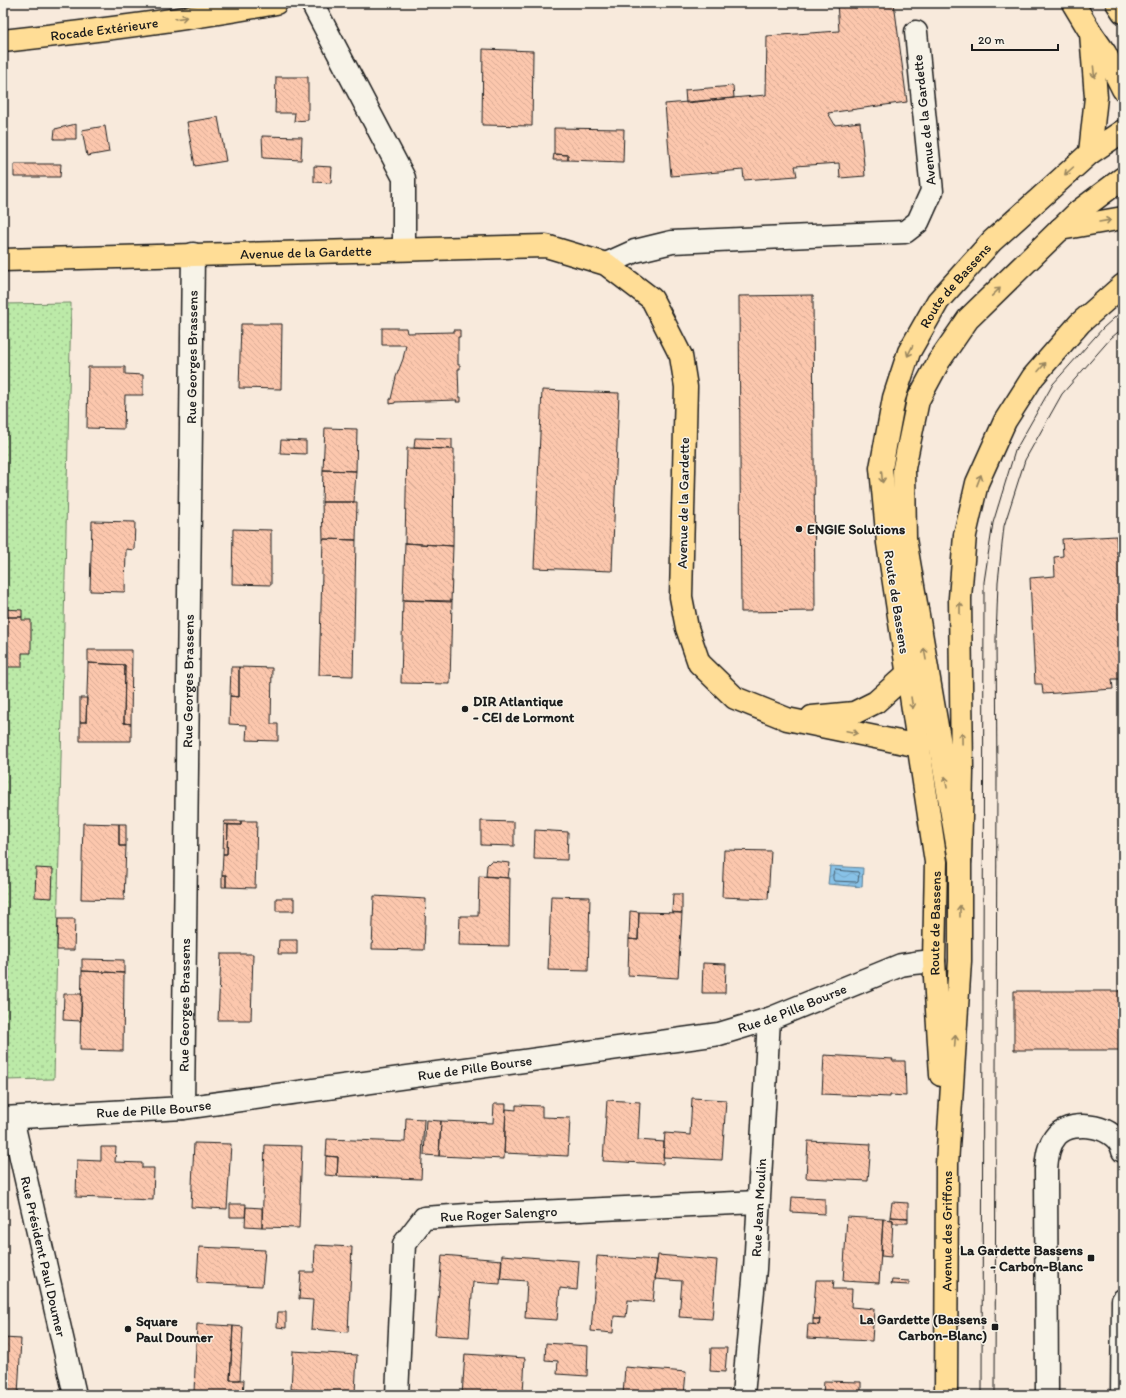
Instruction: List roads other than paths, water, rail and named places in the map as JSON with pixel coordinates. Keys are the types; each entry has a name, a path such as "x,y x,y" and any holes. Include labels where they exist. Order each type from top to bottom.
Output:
{"main road":[{"name":"Rocade Extérieure","path":"3,41 89,32 239,10 276,3"},
{"path":"1073,3 1090,33 1105,53 1123,89"},
{"path":"1117,3 1123,12"},
{"path":"1090,33 1096,97 1090,153"},
{"path":"1105,53 1123,64"},
{"name":"Route de Bassens","path":"947,1164 934,961 936,862 888,543 881,468 894,398 909,352 938,301 992,241 1090,153 1123,132"},
{"path":"960,861 905,539 904,468 918,400 939,361 968,319 1060,228 1123,178"},
{"path":"1060,228 1123,218"},
{"name":"Avenue de la Gardette","path":"3,260 546,246 606,264 652,299 681,356 686,387 681,597 687,628 699,663 735,698 787,719 918,746"},
{"path":"947,1164 960,961 962,772 960,598 965,535 977,482 1005,421 1033,377 1080,323 1123,285"},
{"name":"Avenue de la Gardette","path":"787,719 854,713 876,702 907,674"},
{"name":"Avenue des Griffons","path":"946,1395 947,1164"}],"street":[{"path":"312,3 404,178 404,249"},
{"name":"Avenue de la Gardette","path":"606,264 635,251 672,242 905,232 918,222 932,191 916,32"},
{"name":"Rue Georges Brassens","path":"183,1108 193,254"},
{"name":"Rue de Pille Bourse","path":"7,1118 183,1108 719,1034 769,1019 901,966 934,961"},
{"name":"Rue Jean Moulin","path":"743,1395 755,1269 769,1019"},
{"name":"Rue Président Paul Doumer","path":"7,1118 75,1395"},
{"path":"1047,1395 1047,1154 1051,1143 1058,1134 1068,1128 1092,1126 1110,1133 1116,1138 1123,1151"},
{"name":"Rue Roger Salengro","path":"397,1395 404,1244 424,1218 758,1202"},
{"path":"1122,1395 1123,1300"}],"water":[{"path":"830,866 863,868 862,887 828,884"}],"tram line":[{"path":"982,1395 984,582 993,523 1015,451 1053,384 1103,328 1123,310"},
{"path":"995,1395 996,639 998,582 1004,526 1025,460 1062,394 1111,338 1123,328"}],"place":[{"name":"ENGIE Solutions","path":"799,529"},
{"name":"DIR Atlantique - CEI de Lormont","path":"465,709"},
{"name":"La Gardette Bassens - Carbon-Blanc","path":"1091,1258"},
{"name":"La Gardette (Bassens Carbon-Blanc)","path":"995,1327"},
{"name":"Square Paul Doumer","path":"128,1329"}]}
